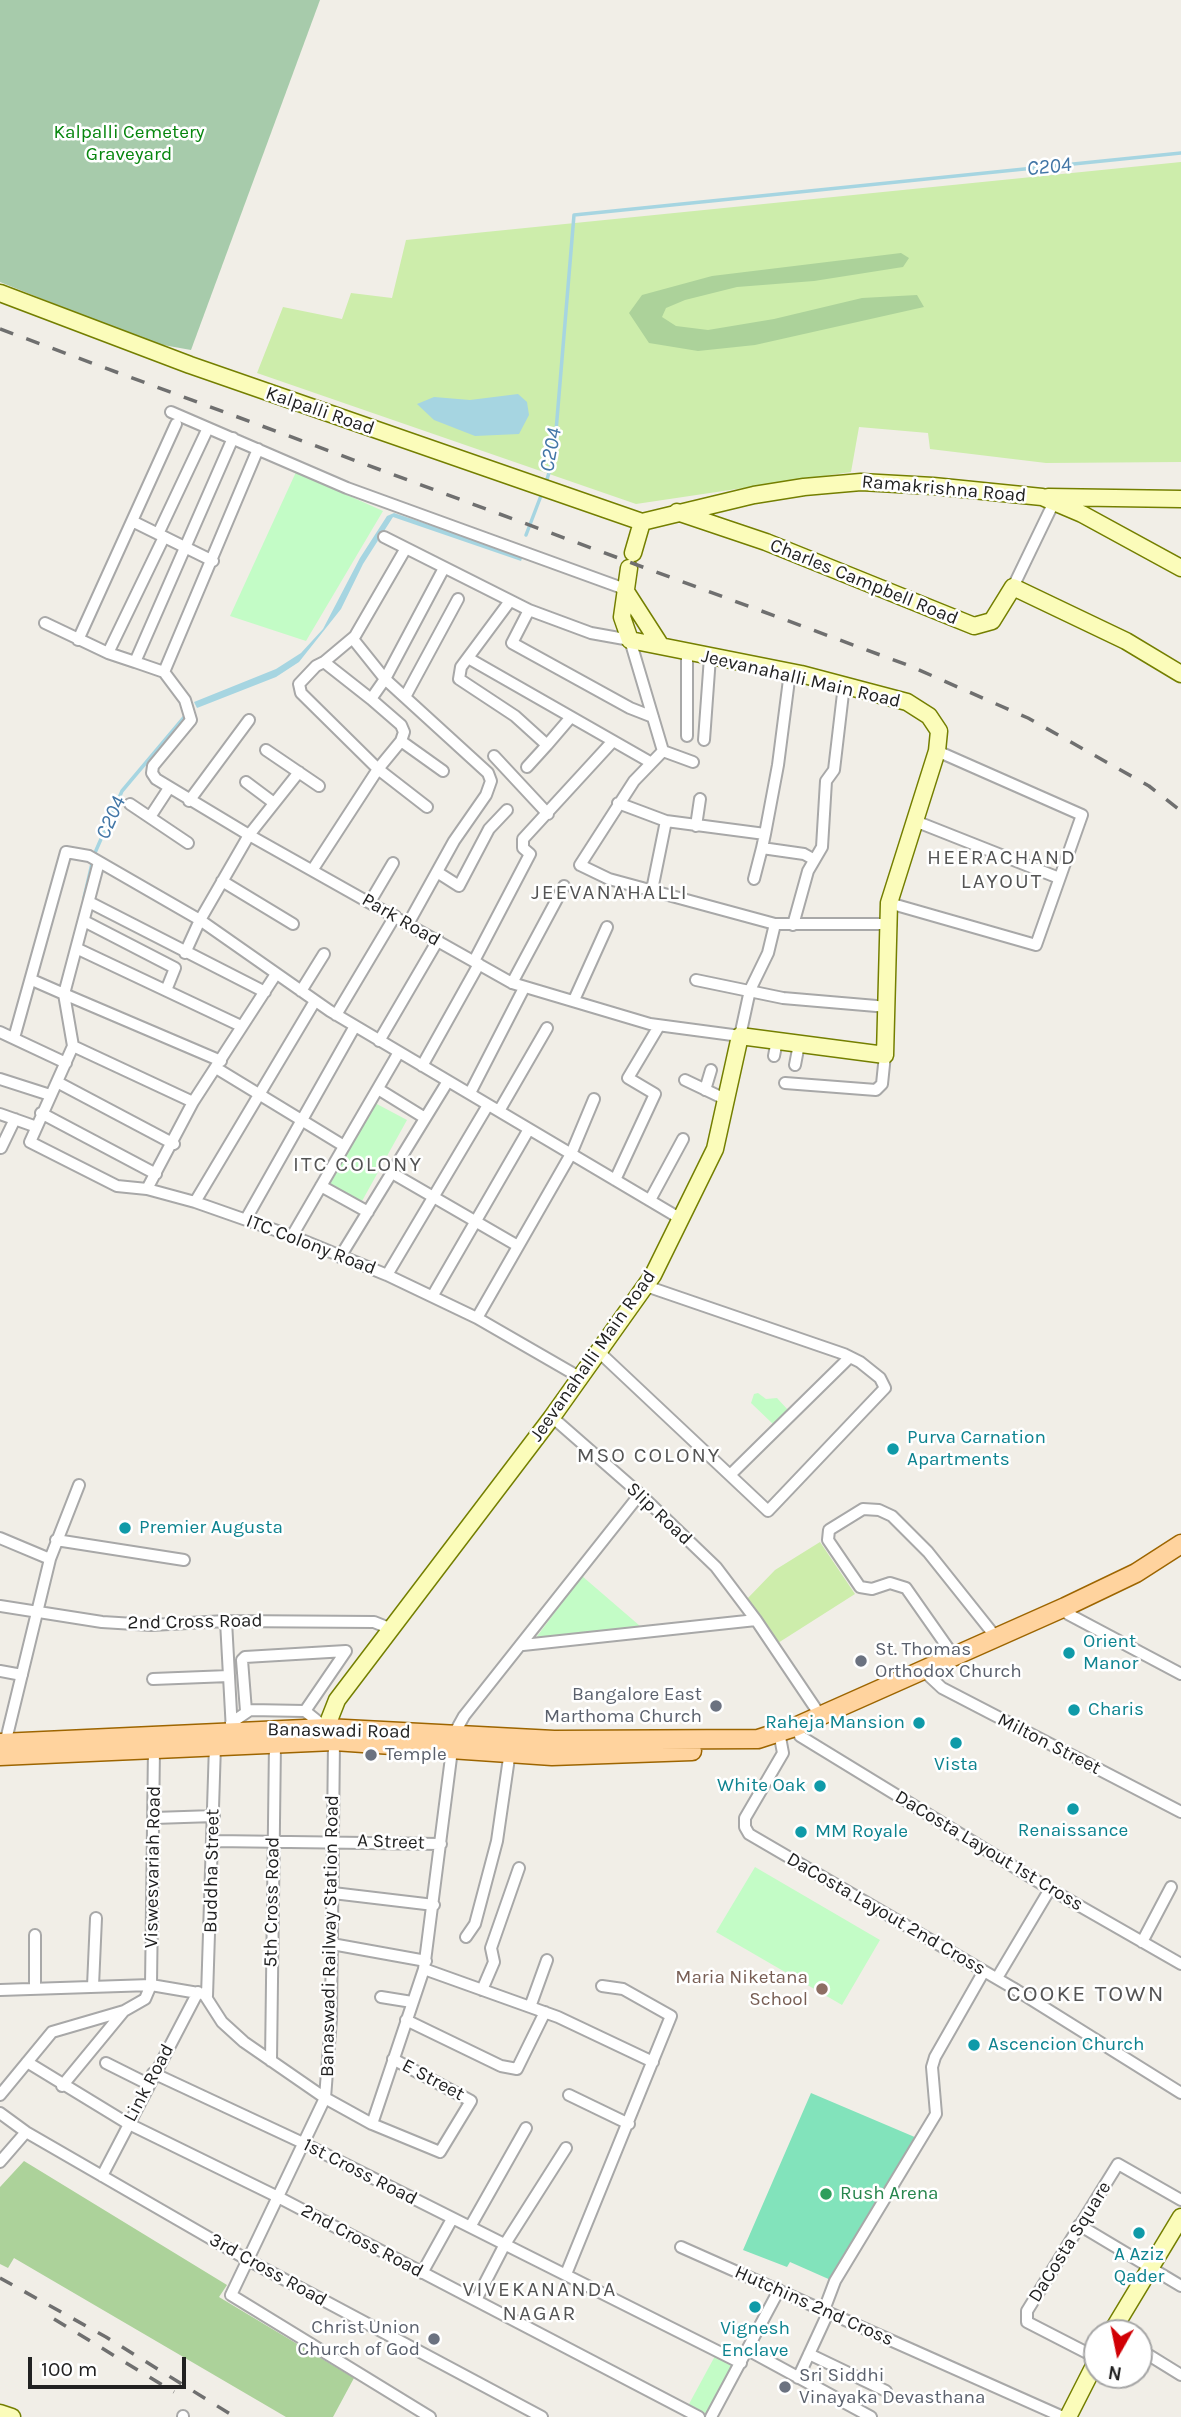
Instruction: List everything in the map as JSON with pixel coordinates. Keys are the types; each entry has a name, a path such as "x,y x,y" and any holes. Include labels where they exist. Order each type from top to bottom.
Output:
{"main road":[{"name":"Banaswadi Road","path":"926,1671 953,1655 1136,1573 1181,1544"},
{"name":"Banaswadi Road","path":"2,1750 232,1727 510,1745 552,1756 762,1750 789,1734 926,1671 1068,1615 1181,1557"},
{"name":"Banaswadi Road","path":"2,1750 275,1743 330,1735"}],"street":[{"name":"Kalpalli Road","path":"0,293 190,365 642,522"},
{"path":"171,412 347,488 625,589 661,646"},
{"path":"78,639 176,424"},
{"path":"108,653 208,428"},
{"path":"135,662 233,438"},
{"path":"164,672 258,449"},
{"name":"Ramakrishna Road","path":"642,522 768,492 861,482 1048,500 1082,514 1181,568"},
{"path":"1181,499 1048,500 1013,587 1126,641 1181,674"},
{"name":"Charles Campbell Road","path":"677,512 766,542 974,626 992,621 1013,587"},
{"path":"132,521 213,561"},
{"path":"642,522 631,560 622,617 663,751"},
{"path":"384,537 529,610 591,633 630,640"},
{"path":"406,548 353,639 302,680 301,694 378,769 427,807"},
{"path":"371,699 385,679 444,568"},
{"path":"405,697 458,599"},
{"path":"510,601 461,667 459,679 515,716 547,745"},
{"path":"529,610 512,643 630,708 653,717"},
{"path":"45,623 108,653 164,672 185,699 191,715 190,724 151,769 154,776 169,788 150,817"},
{"path":"353,639 385,679 488,773 491,781"},
{"name":"Jeevanahalli Main Road","path":"630,640 790,672 907,702 929,716 939,731 937,751 889,903 891,924 885,1055"},
{"path":"687,652 687,736"},
{"path":"704,740 710,657"},
{"path":"468,658 650,762"},
{"path":"313,869 378,769 401,741 404,732 401,725 371,699 324,663"},
{"path":"754,879 779,765 790,672"},
{"path":"793,925 813,859 822,847 826,780 834,770 844,685"},
{"path":"527,767 571,717"},
{"path":"189,801 249,720"},
{"path":"401,741 443,771"},
{"path":"422,1066 530,854 523,848 523,839 613,741"},
{"path":"266,750 319,786"},
{"path":"663,751 694,762"},
{"path":"663,751 650,762 618,803 580,866 609,879 732,915 775,924 891,924"},
{"path":"889,903 1036,945 1082,815 937,751"},
{"path":"494,756 548,814"},
{"path":"408,924 486,795 491,781 506,769"},
{"path":"185,953 200,920 249,835 299,772"},
{"path":"246,782 274,803"},
{"name":"Park Road","path":"169,788 512,983 659,1026 740,1036"},
{"path":"696,826 700,799"},
{"path":"618,803 666,821 765,834"},
{"path":"130,804 188,843"},
{"path":"437,872 459,886 489,829 507,810"},
{"path":"652,890 666,821"},
{"path":"915,821 1059,878"},
{"path":"762,848 804,854 813,859"},
{"path":"14,1038 66,852 95,860 200,920 355,1027 681,1219"},
{"path":"0,1114 34,1126 73,1046 64,994 89,902 95,860"},
{"path":"370,902 393,863"},
{"path":"222,881 293,924"},
{"path":"512,983 564,886"},
{"path":"89,902 265,992"},
{"path":"336,1015 395,916"},
{"path":"84,921 175,968 167,988"},
{"path":"775,924 768,953 750,990 740,1036 776,1048 799,1044 885,1055 881,1084 876,1090 785,1083"},
{"path":"574,1000 607,927"},
{"path":"379,1041 438,940"},
{"path":"78,949 167,988 242,1026"},
{"path":"300,991 324,954"},
{"path":"147,1189 174,1144 193,1102 276,974"},
{"path":"32,980 218,1064 259,1094 344,1146"},
{"path":"696,980 783,998 888,1007"},
{"path":"470,1093 524,988"},
{"path":"195,1202 315,1001"},
{"path":"615,1180 655,1094 628,1078 659,1026"},
{"path":"246,1219 355,1027"},
{"path":"499,1111 547,1028"},
{"path":"0,1032 66,1063"},
{"name":"Jeevanahalli Main Road","path":"330,1735 337,1700 389,1628 552,1417 646,1286 715,1149 740,1036"},
{"path":"795,1065 799,1044"},
{"path":"73,1046 193,1102"},
{"path":"292,1236 399,1052"},
{"path":"705,1090 711,1070"},
{"path":"0,1079 50,1095"},
{"path":"685,1080 727,1100"},
{"path":"340,1256 448,1081"},
{"path":"57,1082 174,1144"},
{"path":"377,1089 425,1118"},
{"path":"477,1318 571,1154 594,1099"},
{"path":"387,1275 488,1105"},
{"path":"41,1113 156,1174"},
{"path":"1,1148 15,1119"},
{"name":"ITC Colony Road","path":"34,1126 30,1142 117,1186 147,1189 195,1202 292,1236 387,1275 477,1318 581,1378"},
{"path":"433,1295 528,1129"},
{"path":"650,1200 683,1139"},
{"path":"391,1173 518,1246"},
{"path":"321,1186 368,1212"},
{"path":"599,1352 768,1511 885,1388 880,1378 850,1357 646,1286"},
{"path":"730,1475 850,1357"},
{"name":"Slip Road","path":"552,1417 640,1494 716,1567 756,1620 823,1719"},
{"path":"2,1750 50,1559 79,1485"},
{"path":"0,1990 151,1985 203,1994 222,2022 271,2061 325,2098 372,2124 425,1965 453,1741 464,1716 523,1645 640,1494"},
{"path":"953,1655 906,1588 890,1583 872,1589 860,1587 828,1540 830,1530 863,1509 879,1510 892,1516 928,1552 995,1636"},
{"path":"0,1538 50,1559"},
{"path":"56,1540 184,1560"},
{"path":"961,1581 982,1606 981,1616"},
{"name":"2nd Cross Road","path":"0,1606 38,1614 151,1625 226,1620 374,1622 389,1628"},
{"path":"1068,1615 1181,1674"},
{"path":"226,1620 232,1727"},
{"path":"523,1645 756,1620"},
{"path":"232,1727 246,1711 242,1660 246,1657 346,1651 305,1712"},
{"path":"0,1671 22,1675"},
{"name":"Milton Street","path":"926,1671 942,1688 1181,1812"},
{"path":"153,1679 229,1676"},
{"path":"246,1711 305,1712 330,1735"},
{"name":"DaCosta Layout 1st Cross","path":"789,1734 1181,1964"},
{"name":"DaCosta Layout 2nd Cross","path":"789,1734 783,1753 745,1818 744,1827 749,1834 997,1978 1181,2093"},
{"name":"Banaswadi Railway Station Road","path":"330,1735 334,1841 329,2071 325,2098 231,2290 232,2298 430,2417"},
{"name":"5th Cross Road","path":"271,2061 275,1743"},
{"name":"Buddha Street","path":"203,1994 214,1841 215,1745"},
{"path":"466,1937 475,1924 497,1841 510,1745"},
{"name":"Viswesvariah Road","path":"151,1985 154,1748"},
{"path":"153,1818 214,1816"},
{"name":"A Street","path":"214,1841 441,1844"},
{"path":"482,1990 494,1962 491,1948 519,1868"},
{"path":"1142,1942 1171,1887"},
{"path":"997,1978 1050,1889"},
{"path":"333,1893 434,1905"},
{"path":"93,1986 96,1918"},
{"path":"35,1935 35,1987"},
{"path":"332,1944 425,1965 482,1990 545,2012 653,2062"},
{"path":"530,2007 547,1960"},
{"path":"798,2378 826,2312 835,2281 936,2114 932,2067 935,2057 985,1971"},
{"path":"0,2095 52,2032 124,2011 143,2002 151,1985"},
{"path":"566,2274 629,2124 670,2014 623,1989 602,1986"},
{"name":"Link Road","path":"102,2176 150,2079 203,1994"},
{"path":"381,1997 412,2002"},
{"path":"62,2086 124,2011"},
{"path":"406,2020 501,2066 517,2069 545,2012"},
{"name":"E Street","path":"372,2124 440,2152 472,2103 468,2097 393,2059"},
{"name":"2nd Cross Road","path":"27,2062 62,2086 127,2123 278,2197 699,2417"},
{"name":"1st Cross Road","path":"106,2063 303,2143 741,2363"},
{"path":"569,2095 629,2124"},
{"name":"3rd Cross Road","path":"0,2113 26,2132 246,2259 542,2417"},
{"path":"470,2227 526,2128"},
{"path":"0,2162 26,2132"},
{"path":"476,2300 505,2244 566,2148"},
{"name":"DaCosta Square","path":"1083,2352 1027,2322 1027,2311 1118,2164 1181,2200"},
{"path":"1120,2319 1181,2217"},
{"path":"422,2273 452,2218"},
{"path":"1079,2225 1181,2286"},
{"name":"Hutchins 2nd Cross","path":"681,2247 1065,2417"},
{"path":"711,2417 779,2290"},
{"path":"748,2350 871,2417"},
{"path":"809,2354 886,2391"},
{"path":"1153,2358 1181,2375"},
{"path":"1065,2417 1083,2384"},
{"path":"0,2413 12,2417"}],"green space":[{"name":"Kalpalli Cemetery Graveyard","path":"0,0 320,0 191,350 152,343 0,282"},
{"path":"1181,162 1181,462 1046,463 930,449 928,433 859,427 851,472 636,504 257,373 283,307 342,319 351,293 392,298 406,240"},
{"path":"901,253 909,258 903,267 814,281 737,287 685,300 666,308 662,317 676,326 708,330 774,319 862,298 917,295 924,307 755,345 698,351 649,343 629,313 642,295 712,276"},
{"path":"296,472 383,511 306,641 230,616"},
{"path":"375,1103 407,1120 362,1201 330,1184"},
{"path":"758,1393 766,1399 777,1398 788,1410 774,1425 751,1403 754,1394"},
{"path":"820,1542 855,1594 778,1643 746,1600 775,1570"},
{"path":"582,1576 640,1626 535,1639"},
{"path":"755,1867 880,1940 842,2005 716,1932"},
{"name":"Rush Arena","path":"811,2093 917,2138 833,2281 790,2262 787,2267 743,2250"},
{"path":"24,2161 227,2285 219,2297 354,2378 333,2417 286,2417 14,2258 8,2268 0,2264 0,2187"},
{"path":"715,2356 733,2366 707,2414 689,2404"}],"water":[{"path":"518,394 527,402 529,415 519,434 475,436 434,420 417,404 434,397 470,400"},
{"path":"394,513 523,556 521,561 393,517 363,564 341,609 299,662 276,677 197,708 194,702 276,669 301,653 323,629 360,558 387,516"}],"waterway":[{"name":"C204","path":"546,483 554,455 574,215 1181,153"},
{"name":"C204","path":"526,535 542,493"},
{"name":"C204","path":"84,898 94,855 122,791 186,715"}],"railway":[{"path":"0,329 910,666 1028,718 1149,786 1181,811"},
{"path":"0,2278 106,2337 235,2417"},
{"path":"54,2319 174,2392"}],"place":[{"name":"Purva Carnation Apartments","path":"893,1449"},
{"name":"Premier Augusta","path":"125,1528"},
{"name":"Orient Manor","path":"1069,1653"},
{"name":"St. Thomas Orthodox Church","path":"861,1661"},
{"name":"Bangalore East Marthoma Church","path":"716,1706"},
{"name":"Charis","path":"1074,1710"},
{"name":"Raheja Mansion","path":"919,1723"},
{"name":"Vista","path":"956,1743"},
{"name":"Temple","path":"371,1755"},
{"name":"White Oak","path":"820,1786"},
{"name":"Renaissance","path":"1073,1809"},
{"name":"MM Royale","path":"801,1832"},
{"name":"Maria Niketana School","path":"822,1989"},
{"name":"Ascencion Church","path":"974,2045"},
{"name":"Rush Arena","path":"826,2194"},
{"name":"A Aziz Qader","path":"1139,2233"},
{"name":"Vignesh Enclave","path":"755,2307"},
{"name":"Christ Union Church of God","path":"434,2339"},
{"name":"Sri Siddhi Vinayaka Devasthana","path":"785,2387"}],"district":[{"name":"HEERACHAND LAYOUT","path":"1002,870"},
{"name":"JEEVANAHALLI","path":"610,893"},
{"name":"ITC COLONY","path":"358,1165"},
{"name":"MSO COLONY","path":"649,1456"},
{"name":"COOKE TOWN","path":"1086,1994"},
{"name":"VIVEKANANDA NAGAR","path":"540,2302"}]}
